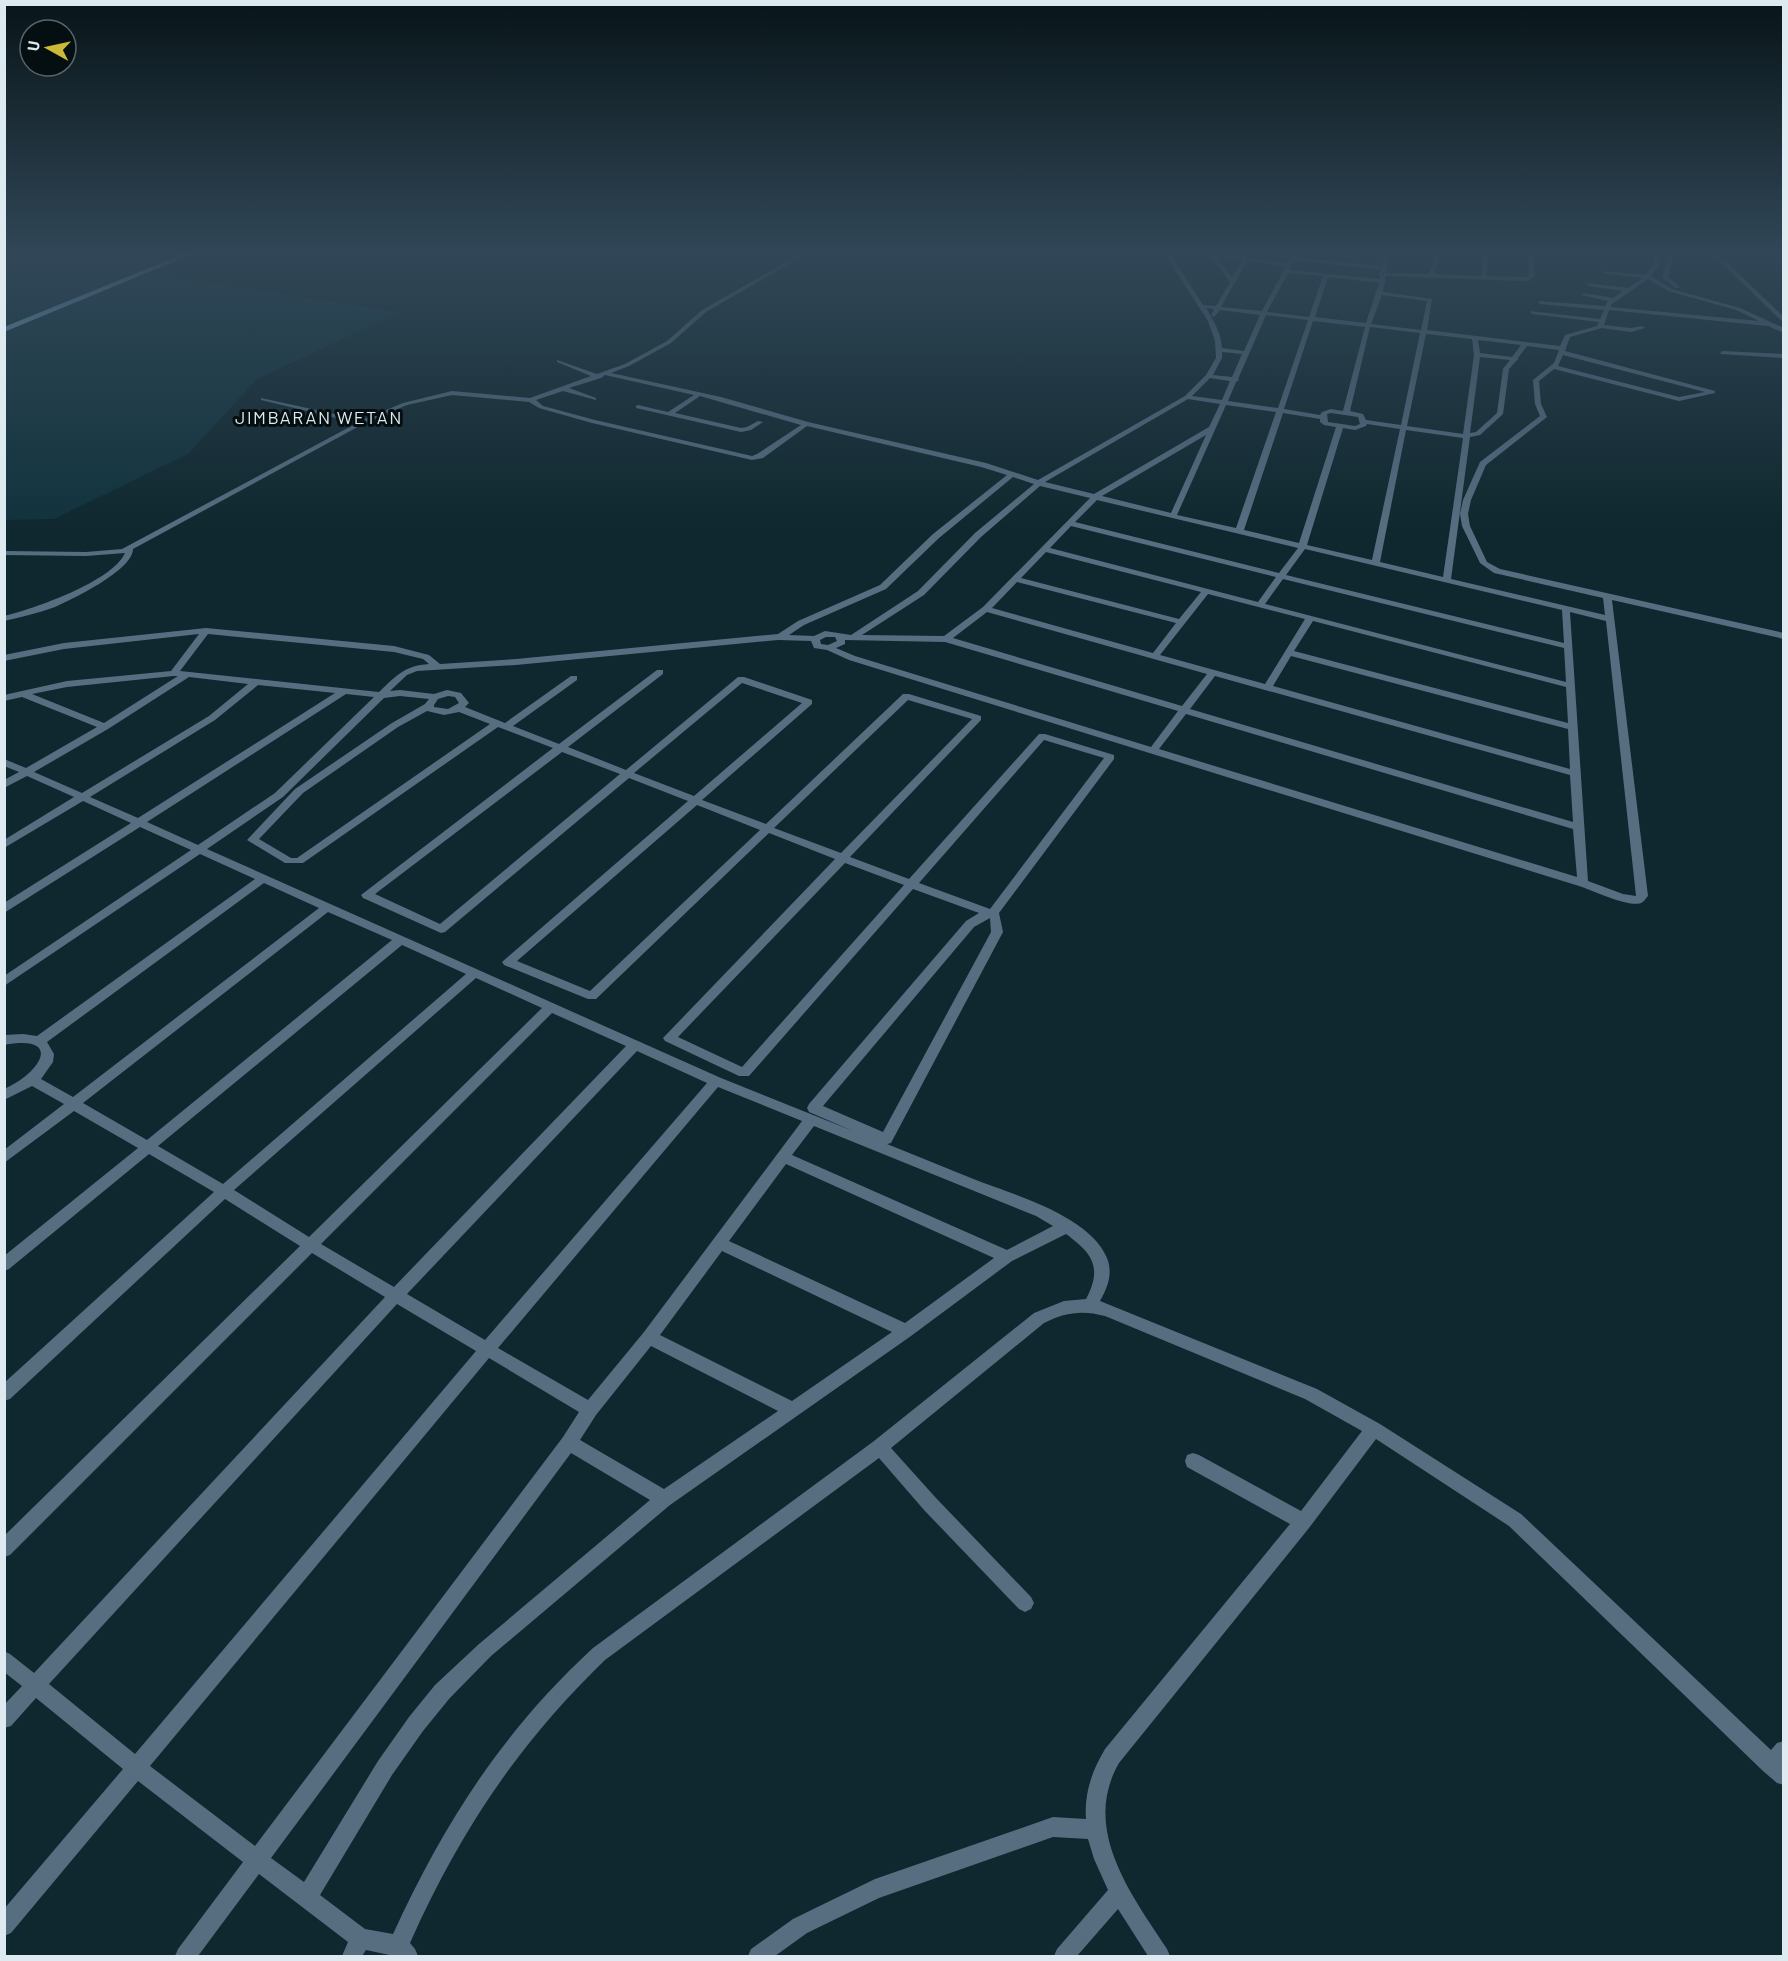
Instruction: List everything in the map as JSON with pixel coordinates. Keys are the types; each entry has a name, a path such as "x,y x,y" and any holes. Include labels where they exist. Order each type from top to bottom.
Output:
{"street":[{"path":"4,553 86,554 129,549 363,422 405,404 446,394 465,393 531,400 607,374 660,347"},
{"path":"853,637 921,593 972,541 1039,483 1196,391 1217,364 1219,347"},
{"path":"1173,516 1250,347"},
{"path":"1239,532 1301,347"},
{"path":"1346,412 1363,347"},
{"path":"1375,565 1420,347"},
{"path":"1448,581 1477,355 1476,347"},
{"path":"1365,422 1465,436 1478,434 1500,414 1506,369 1524,347"},
{"path":"1544,347 1713,392 1680,399 1554,367"},
{"path":"1563,347 1554,367 1535,383 1544,417 1478,470 1467,500 1464,514 1466,526 1484,563 1491,569 1784,636"},
{"path":"1220,350 1247,353"},
{"path":"1722,353 1784,356"},
{"path":"1477,355 1516,359"},
{"path":"558,361 599,377"},
{"path":"607,374 699,394 806,424 992,467 1039,483 1302,548 1610,619"},
{"path":"1209,376 1236,380"},
{"path":"564,389 594,399"},
{"path":"1196,391 1279,411 1323,417"},
{"path":"670,412 699,394"},
{"path":"1187,397 1226,400"},
{"path":"263,399 363,422"},
{"path":"531,400 542,407 594,422 752,458 806,424"},
{"path":"638,407 670,412 741,430 749,429 760,422"},
{"path":"1327,411 1346,412 1362,415 1365,422 1361,428 1340,427 1324,424 1323,417 1327,411"},
{"path":"1259,606 1302,548 1340,427"},
{"path":"945,639 986,609 1095,497 1211,429"},
{"path":"778,637 801,623 883,587 936,536 1008,474"},
{"path":"1114,502 1119,483"},
{"path":"1068,523 1569,647"},
{"path":"4,619 62,602 123,563 129,555 129,549"},
{"path":"1044,549 1309,620 1572,686"},
{"path":"1014,579 1181,622"},
{"path":"1155,656 1205,592"},
{"path":"815,639 817,646 830,648 852,658 1583,883 1628,899 1638,900 1642,896 1607,595"},
{"path":"986,609 1574,774"},
{"path":"1566,610 1572,686 1574,774 1583,883"},
{"path":"1267,688 1291,653 1309,620"},
{"path":"4,658 64,646 206,631 394,649 426,657 438,667"},
{"path":"174,673 206,631"},
{"path":"4,982 201,850 292,784 408,671 438,667 778,637 815,639 830,634 841,637 945,639 1578,827"},
{"path":"830,648 841,644 841,637"},
{"path":"1291,653 1572,727"},
{"path":"431,702 439,712 458,708 559,747 628,774 695,799 768,826 843,857 910,884 992,914 997,920 997,932 886,1139 814,1108 970,924 992,914 1110,757 1042,736 910,884 744,1073 669,1038 843,857 978,718 906,696 768,826 592,996 508,962 695,799 809,702 741,679 628,774 441,929 367,895 559,747 660,672"},
{"path":"1153,751 1213,672"},
{"path":"4,698 67,684 174,673 381,695 398,702 431,702"},
{"path":"4,785 105,727 188,674"},
{"path":"458,708 464,700 458,694 447,693 395,725 299,791 252,840 289,861 299,861 574,678"},
{"path":"4,845 212,717 257,681"},
{"path":"4,909 343,692"},
{"path":"22,694 105,727"},
{"path":"4,762 716,1081 1041,1212 1067,1226 1093,1247 1102,1259 1103,1276 1098,1294 1091,1305"},
{"path":"39,1041 264,878"},
{"path":"4,1158 327,907"},
{"path":"4,1265 400,940"},
{"path":"4,1394 224,1191 474,973"},
{"path":"4,1549 550,1007"},
{"path":"4,1040 22,1037 39,1041 47,1051 47,1058 39,1073 32,1080 4,1095"},
{"path":"4,1719 395,1296 634,1045"},
{"path":"32,1080 224,1191 395,1296 590,1410"},
{"path":"4,1926 487,1349 716,1081"},
{"path":"185,1956 569,1443 590,1410 649,1337 811,1120"},
{"path":"784,1158 1007,1257"},
{"path":"306,1898 385,1768 442,1692 485,1650 664,1499 1007,1257 1067,1226"},
{"path":"719,1244 906,1330"},
{"path":"4,1660 136,1768 306,1898 378,1947 420,1896 490,1777 569,1681 599,1654 880,1447 1039,1318 1066,1305 1091,1305 1311,1394 1374,1429 1515,1520 1779,1763"},
{"path":"649,1337 793,1410"},
{"path":"1160,1956 1119,1893 1103,1854 1098,1830 1096,1794 1099,1779 1112,1756 1302,1522 1374,1429"},
{"path":"569,1443 664,1499"},
{"path":"880,1447 930,1504 1025,1602"},
{"path":"1192,1461 1302,1522"},
{"path":"758,1956 800,1926 876,1889 1053,1827 1098,1830"},
{"path":"1064,1956 1119,1893"}],"shaded area":[{"path":"4,347 327,347 257,379 188,454 54,519 5,520"}],"district":[{"name":"JIMBARAN WETAN","path":"319,418"}]}
